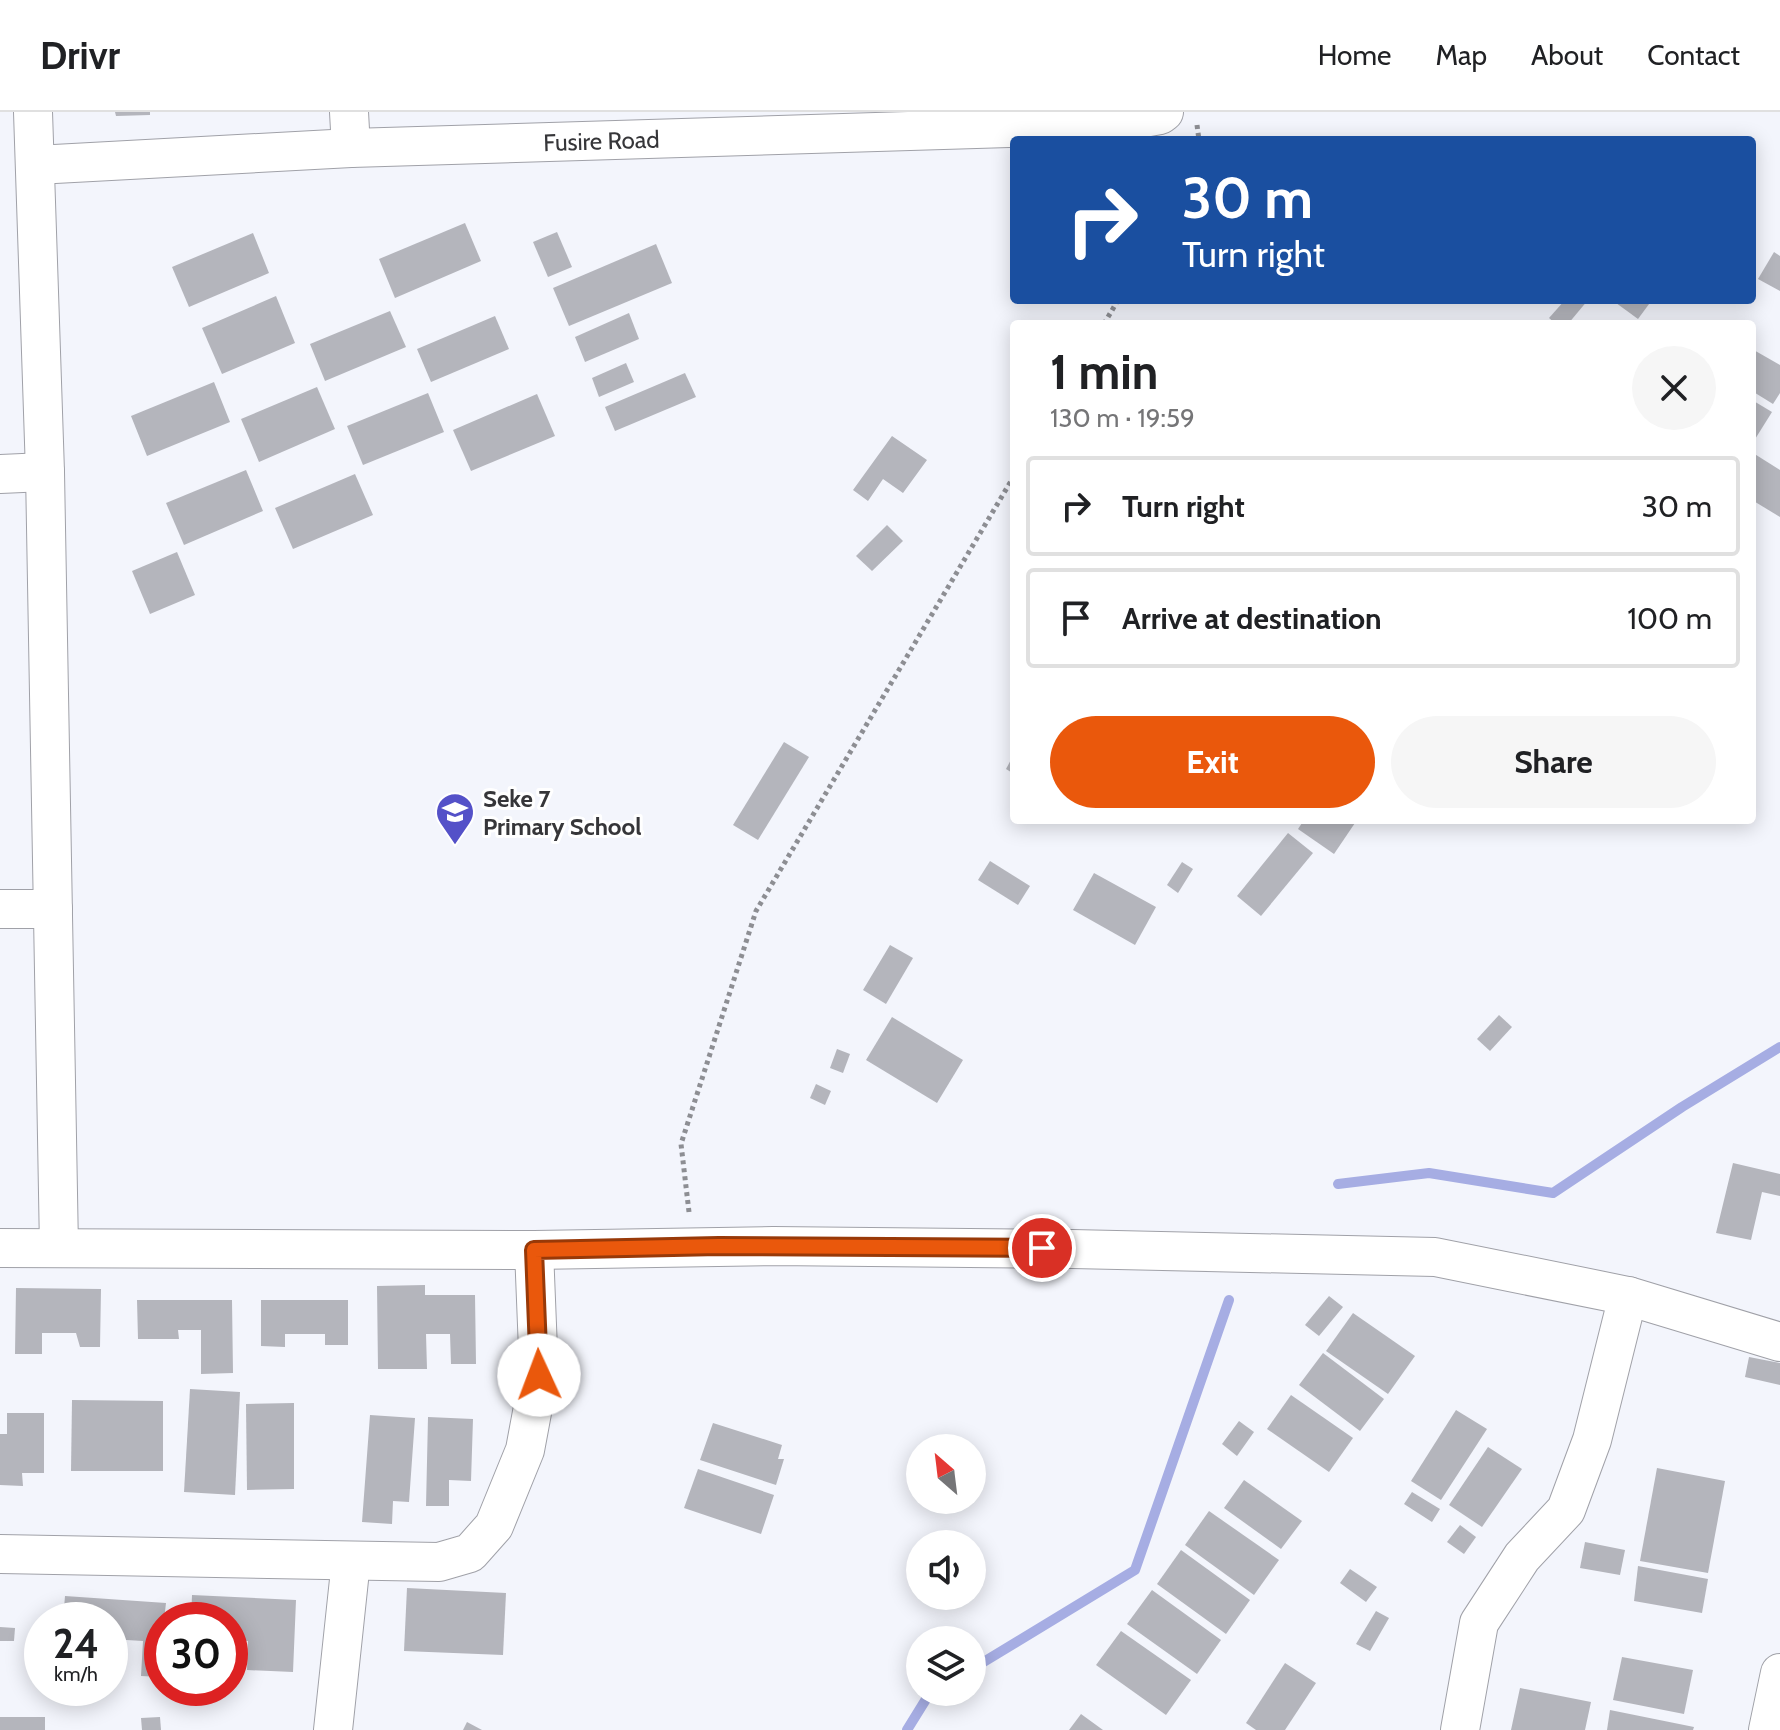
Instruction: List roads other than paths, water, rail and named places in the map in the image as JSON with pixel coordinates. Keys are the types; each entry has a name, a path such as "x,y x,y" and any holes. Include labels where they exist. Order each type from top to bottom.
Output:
{"street":[{"path":"33,112 45,472 59,1248"},
{"name":"Fusire Road","path":"36,165 350,130 1105,125 1164,112"},
{"path":"0,474 45,472"},
{"path":"0,909 53,909"},
{"path":"0,1248 534,1250 693,1246 1072,1249 1435,1257 1628,1296 1780,1342"},
{"path":"0,1554 439,1562 470,1553 494,1526 525,1450 539,1375 534,1250"},
{"path":"1460,1730 1479,1623 1522,1557 1566,1510 1592,1440 1628,1296"},
{"path":"333,1730 351,1561"},
{"path":"1768,1730 1780,1673"}],"waterway":[{"path":"1338,1184 1429,1173 1553,1193 1682,1107 1780,1047"},
{"path":"986,1660 1135,1570 1229,1300"},
{"path":"907,1730 922,1706"}],"place":[{"name":"Seke 7 Primary School","path":"455,846"}]}
